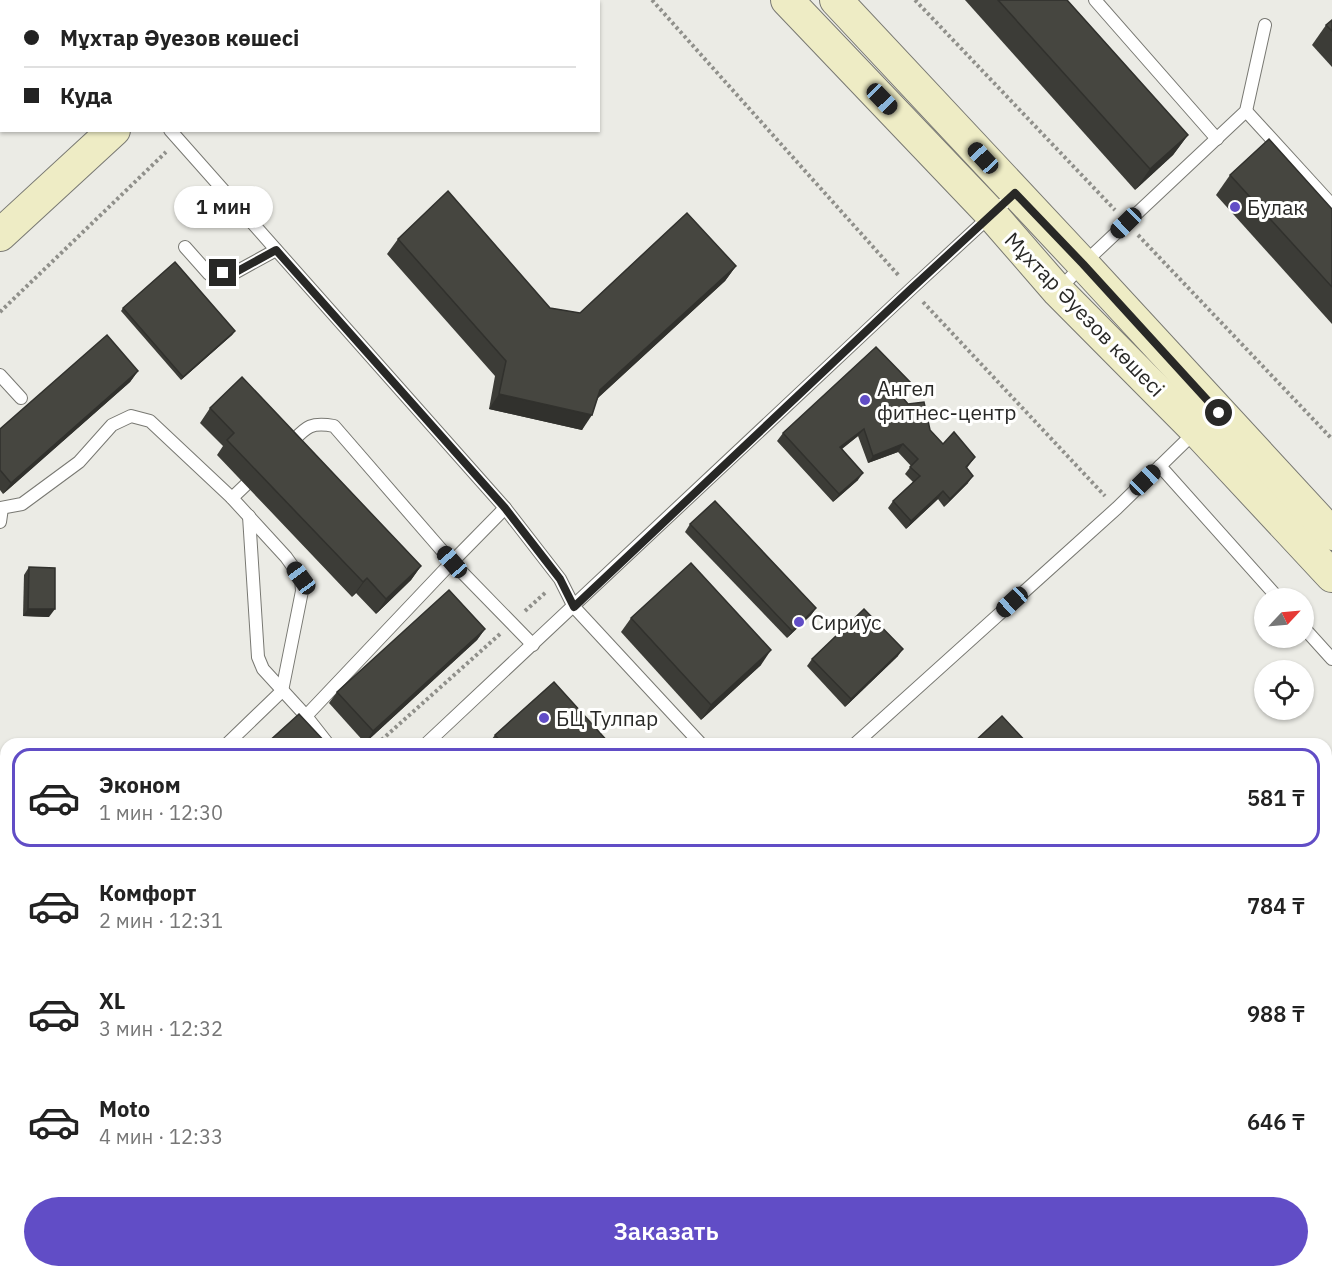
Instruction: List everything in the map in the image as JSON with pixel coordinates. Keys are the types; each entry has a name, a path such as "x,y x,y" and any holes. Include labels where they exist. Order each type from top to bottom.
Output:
{"main road":[{"name":"Мұхтар Әуезов көшесі","path":"788,0 992,215 1058,291 1332,534"},
{"name":"Мұхтар Әуезов көшесі","path":"836,0 1083,264 1332,576"},
{"path":"0,235 112,132"}],"lane":[{"path":"1095,0 1217,139"},
{"path":"1058,291 1083,264 1246,111 1264,25"},
{"path":"1246,111 1332,205"},
{"path":"172,132 505,508 560,579 574,607 695,738"},
{"path":"432,738 1015,193"},
{"path":"185,247 209,274 236,272 276,250"},
{"path":"0,375 21,398"},
{"path":"0,522 1,508 22,504 79,462 112,426 131,416 150,421 232,498 286,557 301,578 302,591 282,692 233,738"},
{"path":"862,738 1117,508 1208,422"},
{"path":"280,453 304,430 318,423 334,426 452,562 533,645"},
{"path":"1160,466 1269,588"},
{"path":"232,498 264,468"},
{"path":"306,716 505,508"},
{"path":"249,516 258,657 263,669 323,738"},
{"path":"1314,639 1332,659"}],"path":[{"path":"652,0 911,289 1117,508"},
{"path":"0,312 179,140"},
{"path":"384,738 560,579"}],"building":[{"path":"998,0 1067,0 1188,135 1150,169"},
{"path":"1332,20 1332,31 1326,25"},
{"path":"1269,139 1332,209 1332,287 1230,175"},
{"path":"448,191 550,308 580,313 687,213 736,266 600,390 592,415 499,394 506,361 398,239"},
{"path":"175,262 235,331 183,377 123,308"},
{"path":"107,335 138,371 11,483 0,470 0,429"},
{"path":"876,347 910,382 898,392 908,404 924,402 930,430 943,444 954,432 975,457 966,467 973,476 950,499 943,491 911,521 893,501 920,476 910,467 918,459 903,444 873,456 864,429 840,447 863,473 839,494 783,433"},
{"path":"242,377 421,566 386,599 367,578 363,582 227,440 234,433 210,408"},
{"path":"715,501 816,608 792,631 690,524"},
{"path":"691,563 771,650 711,705 631,618"},
{"path":"29,567 55,568 55,609 28,609"},
{"path":"449,590 485,629 373,731 337,692"},
{"path":"864,609 903,649 851,699 812,659"},
{"name":"БЦ Тулпар","path":"554,682 605,738 498,738 495,735"},
{"path":"299,714 321,738 273,738"},
{"path":"1002,716 1022,738 978,738"}],"place":[{"name":"Булак","path":"1235,207"},
{"name":"Ангел фитнес-центр","path":"865,400"},
{"name":"Сириус","path":"799,622"},
{"name":"БЦ Тулпар","path":"544,718"}],"route":[{"path":"223,273 236,272 276,250 505,508 560,579 574,607 1015,193 1219,413"}]}
